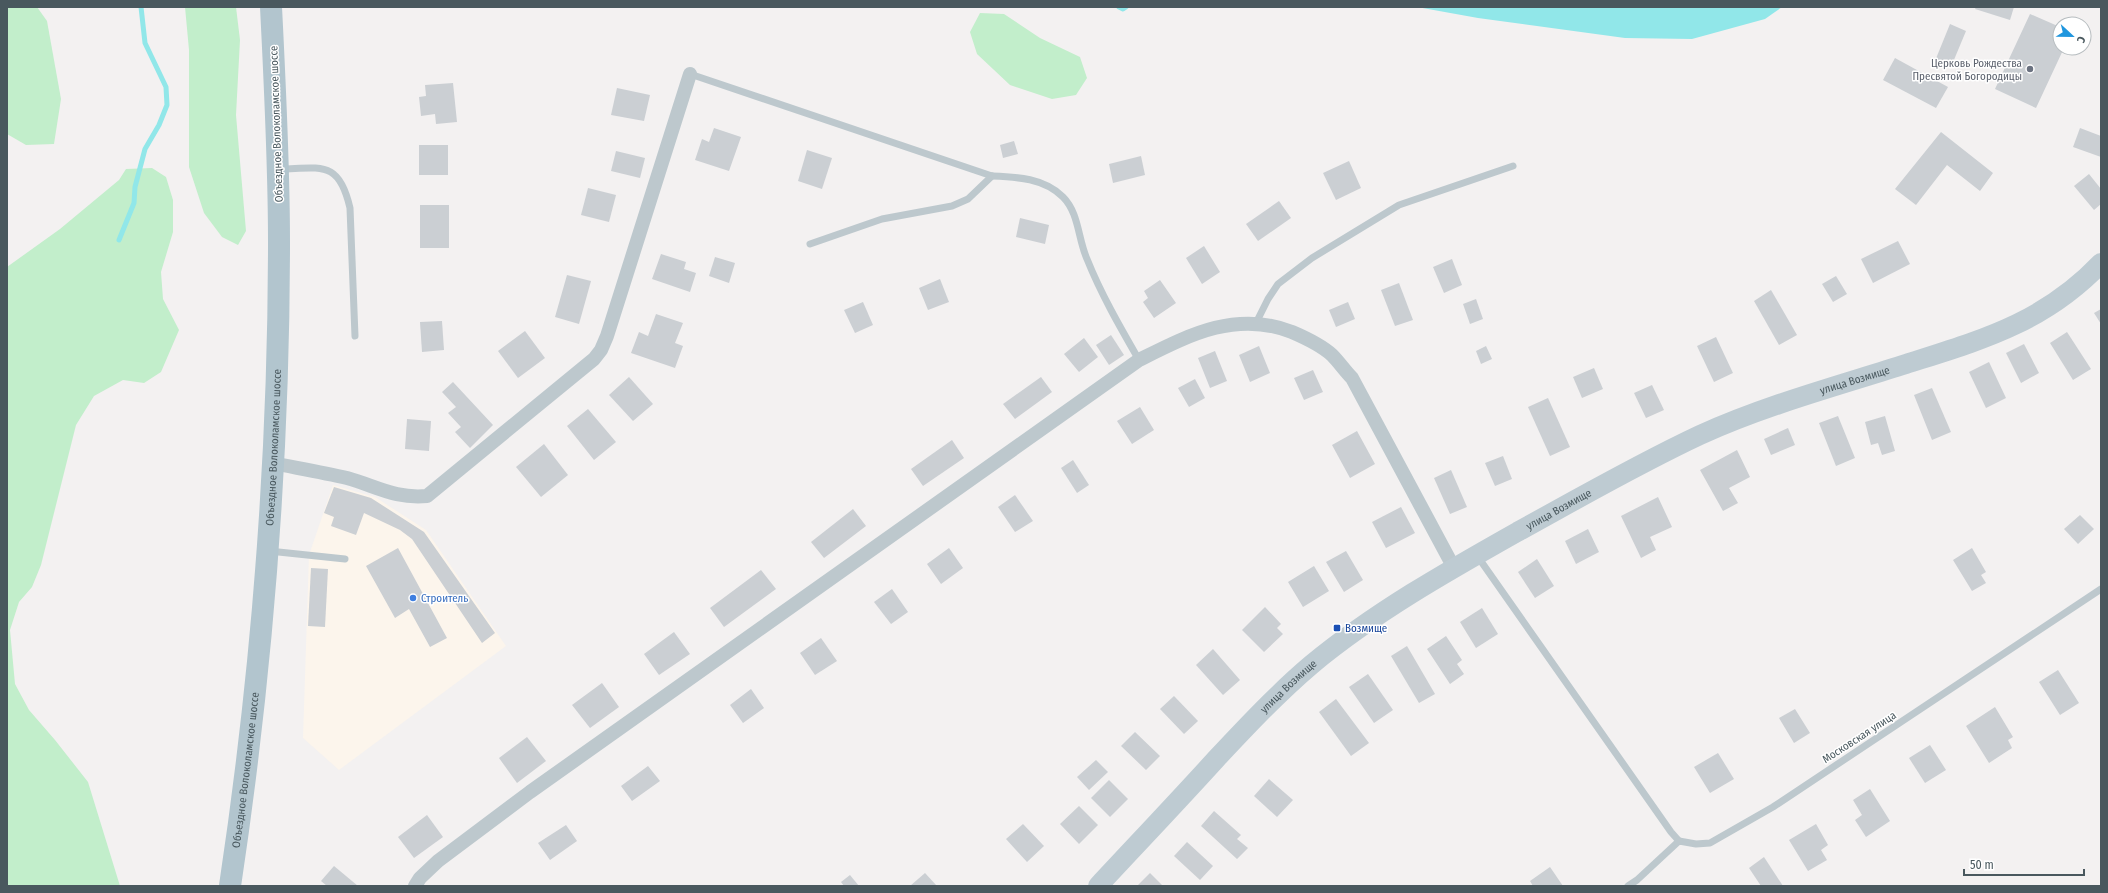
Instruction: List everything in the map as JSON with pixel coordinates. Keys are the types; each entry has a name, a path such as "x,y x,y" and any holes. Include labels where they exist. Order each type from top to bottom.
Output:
{"main road":[{"name":"Объездное Волоколамское шоссе","path":"230,886 245,790 267,550 278,338 278,169 271,7"},
{"name":"улица Возмище","path":"1098,886 1248,725 1308,667 1344,639 1454,568 1639,465 1703,434 1753,414 1819,391 1986,339 2023,322 2055,303 2080,284 2101,263"}],"street":[{"path":"272,463 348,478 390,494 411,497 427,496 594,359 601,350 607,336 690,74"},
{"path":"415,886 438,861 530,792 1139,360 1169,345 1213,328 1236,323 1256,323 1280,327 1307,338 1332,355 1352,378 1454,568"}],"lane":[{"path":"690,74 992,176 1025,178 1043,184 1062,197 1072,209 1086,258 1108,306 1139,360"},
{"path":"1256,323 1278,284 1319,254 1399,205 1513,166"},
{"path":"278,169 324,168 335,174 346,188 350,208 354,336"},
{"path":"810,244 882,219 952,206 968,199 992,176"},
{"path":"267,550 345,559"},
{"path":"1477,555 1666,826 1680,841 1637,880 1628,886"},
{"name":"Московская улица","path":"1680,841 1696,844 1710,843 1773,807 2101,589"}],"shaded area":[{"path":"333,485 375,497 426,530 506,646 339,770 303,738 309,555"}],"green space":[{"path":"7,7 37,7 47,21 61,99 54,144 26,145 7,134"},
{"path":"185,7 236,7 240,40 236,115 246,231 238,245 222,237 204,213 189,167 189,50"},
{"path":"980,13 1004,14 1040,38 1080,57 1087,78 1076,95 1052,99 1010,85 977,54 970,32"},
{"path":"152,168 166,177 173,200 173,232 161,272 163,299 179,330 161,372 144,383 123,380 94,396 76,425 41,565 32,587 19,602 10,630 15,684 29,710 88,782 120,886 7,886 7,267 60,229 119,180 126,169"}],"water":[{"path":"1417,7 1782,7 1765,19 1692,39 1625,38 1478,18"}],"building":[{"path":"1976,7 2014,7 2010,20 1975,9"},
{"name":"Церковь Рождества Пресвятой Богородицы","path":"2030,14 2052,24 2052,56 2060,56 2036,108 1995,89"},
{"path":"1950,24 1966,31 1951,67 1935,61"},
{"path":"1895,58 1948,87 1936,108 1883,80"},
{"path":"453,83 457,122 436,124 435,114 421,116 419,97 426,96 425,85"},
{"path":"617,88 650,95 644,121 611,115"},
{"path":"714,128 741,137 729,171 695,160 702,139 709,142"},
{"path":"2080,128 2101,136 2101,157 2073,147"},
{"path":"1941,132 1993,173 1980,191 1947,165 1916,205 1895,189"},
{"path":"1014,141 1018,154 1003,158 1000,145"},
{"path":"419,145 448,145 448,175 419,175"},
{"path":"807,150 832,158 822,189 798,181"},
{"path":"616,151 645,158 640,178 611,171"},
{"path":"1141,156 1145,175 1113,183 1109,164"},
{"path":"1349,161 1361,188 1336,200 1323,173"},
{"path":"2089,174 2101,189 2101,204 2094,210 2074,186"},
{"path":"588,188 616,195 609,222 581,215"},
{"path":"1279,201 1291,218 1258,241 1246,224"},
{"path":"420,205 449,205 449,248 420,248"},
{"path":"1020,218 1049,225 1045,244 1016,237"},
{"path":"1898,241 1910,264 1873,283 1861,259"},
{"path":"1204,246 1220,272 1202,284 1186,258"},
{"path":"661,254 686,262 684,269 696,273 690,292 652,279"},
{"path":"715,257 735,263 729,283 709,276"},
{"path":"1452,259 1462,285 1444,293 1433,267"},
{"path":"567,275 591,281 579,324 555,317"},
{"path":"1836,276 1847,294 1833,302 1822,284"},
{"path":"940,279 949,302 928,310 919,288"},
{"path":"1160,280 1176,303 1154,318 1143,302 1148,298 1144,291"},
{"path":"1399,283 1413,320 1395,326 1381,290"},
{"path":"1771,290 1797,335 1779,345 1754,301"},
{"path":"1476,299 1483,319 1470,324 1463,304"},
{"path":"863,302 873,325 855,333 844,310"},
{"path":"1348,302 1355,319 1336,327 1329,310"},
{"path":"2101,309 2101,324 2094,313"},
{"path":"656,314 683,323 675,343 683,346 675,368 631,353 639,332 648,336"},
{"path":"442,321 444,350 422,352 420,322"},
{"path":"525,331 545,358 518,378 498,351"},
{"path":"2067,332 2091,369 2073,380 2050,343"},
{"path":"1111,335 1124,355 1109,365 1096,345"},
{"path":"1716,337 1733,373 1714,382 1697,346"},
{"path":"1084,338 1098,357 1079,372 1064,354"},
{"path":"2024,344 2039,373 2021,383 2006,353"},
{"path":"1259,346 1270,373 1250,382 1239,355"},
{"path":"1486,346 1492,359 1481,364 1476,351"},
{"path":"1215,351 1227,381 1210,388 1198,358"},
{"path":"1989,362 2006,398 1986,408 1969,372"},
{"path":"1594,368 1603,389 1582,398 1573,377"},
{"path":"1313,370 1323,392 1304,400 1294,378"},
{"path":"629,377 653,404 633,421 609,395"},
{"path":"1041,377 1052,392 1015,419 1003,404"},
{"path":"1195,379 1205,398 1189,407 1178,388"},
{"path":"453,382 493,425 470,448 455,432 461,427 448,413 456,407 442,392"},
{"path":"1652,385 1664,410 1646,418 1634,393"},
{"path":"1932,388 1951,432 1932,440 1914,395"},
{"path":"1548,398 1570,447 1550,456 1528,407"},
{"path":"1140,407 1154,430 1132,444 1117,421"},
{"path":"588,409 616,442 594,460 567,426"},
{"path":"1838,416 1855,458 1836,466 1819,423"},
{"path":"1885,416 1895,451 1882,455 1878,443 1871,445 1865,422"},
{"path":"407,419 431,421 429,451 405,449"},
{"path":"1788,428 1795,445 1771,455 1764,439"},
{"path":"1357,431 1375,464 1350,478 1332,445"},
{"path":"952,440 964,458 923,486 911,469"},
{"path":"544,444 568,475 541,497 516,467"},
{"path":"1737,450 1750,477 1729,488 1738,503 1723,511 1700,470"},
{"path":"1503,456 1512,479 1495,486 1485,463"},
{"path":"1073,460 1089,485 1077,493 1061,468"},
{"path":"1451,470 1467,507 1450,514 1434,478"},
{"path":"334,487 371,498 424,532 495,633 482,643 412,539 400,530 364,513 356,535 331,526 334,517 324,513"},
{"path":"1015,495 1033,521 1015,532 998,507"},
{"path":"1658,497 1672,527 1650,537 1656,550 1641,558 1621,516"},
{"path":"1401,507 1415,533 1386,548 1372,522"},
{"path":"853,509 866,526 824,558 811,542"},
{"path":"2080,515 2094,529 2078,544 2064,529"},
{"path":"1588,529 1599,552 1576,564 1565,541"},
{"path":"398,548 447,638 430,647 409,609 395,618 366,566"},
{"path":"949,548 963,568 941,584 927,564"},
{"path":"1972,548 1986,572 1981,575 1986,583 1972,591 1953,560"},
{"path":"1346,551 1363,580 1344,592 1326,562"},
{"path":"1537,559 1554,586 1535,598 1518,572"},
{"path":"1314,566 1329,591 1303,607 1288,582"},
{"path":"311,568 328,569 325,627 308,626"},
{"path":"761,570 776,589 724,627 710,608"},
{"path":"892,589 908,612 891,624 874,602"},
{"path":"1265,607 1281,624 1277,628 1283,634 1264,652 1242,630"},
{"path":"1482,608 1498,634 1476,648 1460,622"},
{"path":"674,632 690,654 659,675 644,654"},
{"path":"1446,636 1462,660 1457,664 1464,674 1450,684 1427,649"},
{"path":"821,638 837,661 815,675 800,653"},
{"path":"1407,646 1435,694 1419,703 1391,656"},
{"path":"1213,649 1240,680 1223,695 1196,665"},
{"path":"2058,670 2079,703 2060,715 2039,682"},
{"path":"1368,674 1393,710 1374,723 1349,687"},
{"path":"602,683 619,707 590,728 572,705"},
{"path":"751,689 764,708 743,723 730,705"},
{"path":"1174,696 1198,721 1184,734 1160,709"},
{"path":"1336,699 1369,743 1351,756 1319,712"},
{"path":"1995,707 2013,737 2008,740 2012,748 1989,763 1966,726"},
{"path":"1795,709 1810,733 1794,743 1779,718"},
{"path":"1135,732 1160,756 1146,770 1121,746"},
{"path":"527,737 546,761 517,783 499,758"},
{"path":"1930,745 1946,770 1925,783 1909,758"},
{"path":"1718,753 1734,779 1710,793 1694,767"},
{"path":"1096,760 1108,772 1089,790 1077,777"},
{"path":"648,766 660,781 632,801 621,786"},
{"path":"1269,779 1293,800 1277,817 1254,796"},
{"path":"1109,780 1128,799 1110,817 1091,798"},
{"path":"1870,789 1890,821 1866,837 1855,820 1862,815 1853,800"},
{"path":"1079,806 1098,825 1079,844 1060,824"},
{"path":"1214,811 1241,835 1237,839 1248,848 1237,859 1201,826"},
{"path":"427,815 443,837 414,858 398,837"},
{"path":"1023,824 1044,846 1027,862 1006,839"},
{"path":"1816,824 1828,845 1821,850 1827,860 1808,871 1789,840"},
{"path":"566,825 577,841 550,860 538,843"},
{"path":"1187,842 1213,866 1200,880 1174,856"},
{"path":"1764,857 1783,886 1761,886 1749,868"},
{"path":"334,866 358,886 327,886 321,881"},
{"path":"1550,867 1563,886 1533,886 1530,881"},
{"path":"925,873 937,886 910,886"},
{"path":"1150,873 1163,886 1137,886"},
{"path":"850,875 859,886 844,886 841,882"}],"waterway":[{"path":"119,240 134,203 135,187 145,149 159,125 167,105 166,87 145,43 141,7"},
{"path":"1119,7 1123,9 1126,7"}],"place":[{"name":"Церковь Рождества Пресвятой Богородицы","path":"2030,69"},
{"name":"Строитель","path":"413,598"},
{"name":"Возмище","path":"1337,628"}]}
